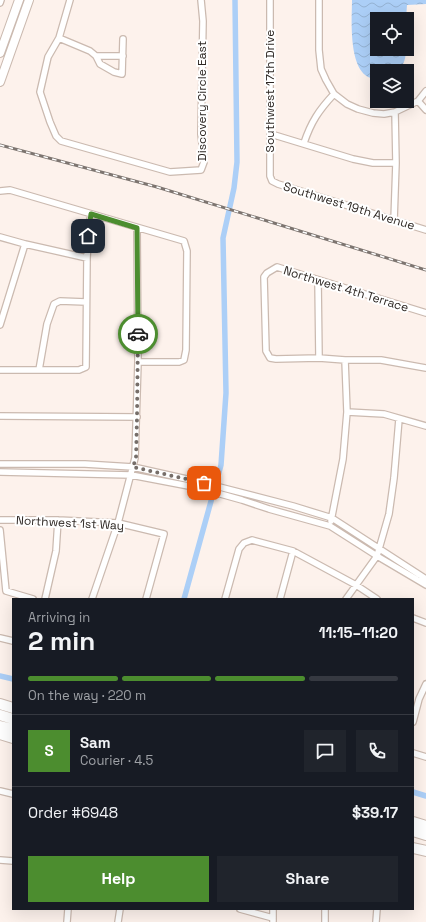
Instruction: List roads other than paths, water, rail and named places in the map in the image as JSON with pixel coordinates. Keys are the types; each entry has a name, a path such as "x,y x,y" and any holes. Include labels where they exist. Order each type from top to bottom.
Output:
{"highway":[{"path":"0,704 12,708"},
{"path":"0,715 12,718"},
{"path":"0,726 12,729"},
{"path":"0,734 12,738"},
{"path":"414,822 426,826"},
{"path":"414,831 426,835"},
{"path":"414,841 426,844"},
{"path":"414,848 426,851"}],"main road":[{"path":"0,53 19,0"},
{"path":"0,82 29,0"}],"street":[{"name":"Discovery Circle East","path":"70,0 59,38 48,57 40,92 56,136 61,141 170,172 201,170 204,162 201,134 203,44 201,0"},
{"name":"Southwest 17th Drive","path":"270,0 270,176 272,181"},
{"path":"319,0 319,50 321,69 334,94 347,104 358,109 372,113 384,114 394,112 418,101 426,91"},
{"path":"59,38 90,51 96,56 100,64 114,72 122,74 123,39"},
{"path":"96,56 123,56"},
{"path":"304,143 316,114 334,94"},
{"path":"418,101 426,110"},
{"path":"394,112 396,163 394,221"},
{"path":"270,134 373,163 396,163"},
{"name":"Southwest 19th Avenue","path":"272,181 426,230"},
{"path":"0,190 10,190 184,241 187,251 186,350 184,360 179,362 138,362"},
{"path":"0,370 79,370 86,367 87,258 91,214"},
{"path":"92,598 118,523 136,458 138,362 137,228"},
{"path":"0,237 87,258"},
{"path":"0,325 25,244"},
{"name":"Northwest 4th Terrace","path":"319,358 276,359 270,358 266,351 264,277 267,273 277,267 426,313"},
{"path":"318,280 319,358 381,360 426,368"},
{"path":"39,370 47,324 54,304 60,301 86,302"},
{"path":"330,526 343,459 347,412 345,360"},
{"path":"347,412 384,414 426,426"},
{"path":"0,416 137,417"},
{"path":"347,598 376,556 379,548 389,514 400,419"},
{"path":"0,464 85,464 133,467 204,483 332,518 379,548 426,582"},
{"path":"0,472 131,475 204,490 330,526 376,556 426,582"},
{"name":"Northwest 1st Way","path":"0,520 58,520 118,523 164,534 146,598"},
{"path":"45,598 56,551 58,520"},
{"path":"0,530 6,591 30,598"},
{"path":"225,598 239,549 244,543 252,540 293,551 356,585 376,598"},
{"path":"280,598 293,551"},
{"path":"414,618 426,623"},
{"path":"0,638 12,641"},
{"path":"414,718 419,699 426,684"},
{"path":"414,753 426,756"},
{"path":"0,791 12,794"},
{"path":"0,860 12,860"},
{"path":"67,922 68,910"},
{"path":"118,922 120,910"},
{"path":"243,910 273,920"},
{"path":"325,910 325,922"},
{"path":"376,910 376,922"}],"water":[{"path":"352,0 426,0 426,4 407,5 406,12 370,12 370,56 406,56 403,64 370,64 370,77 360,69 356,59 353,47"}],"waterway":[{"path":"184,598 221,465 226,393 223,238 234,188 237,162 235,0"},
{"path":"0,676 12,679"},
{"path":"414,792 426,796"}],"railway":[{"path":"0,145 157,187 426,270"}]}
